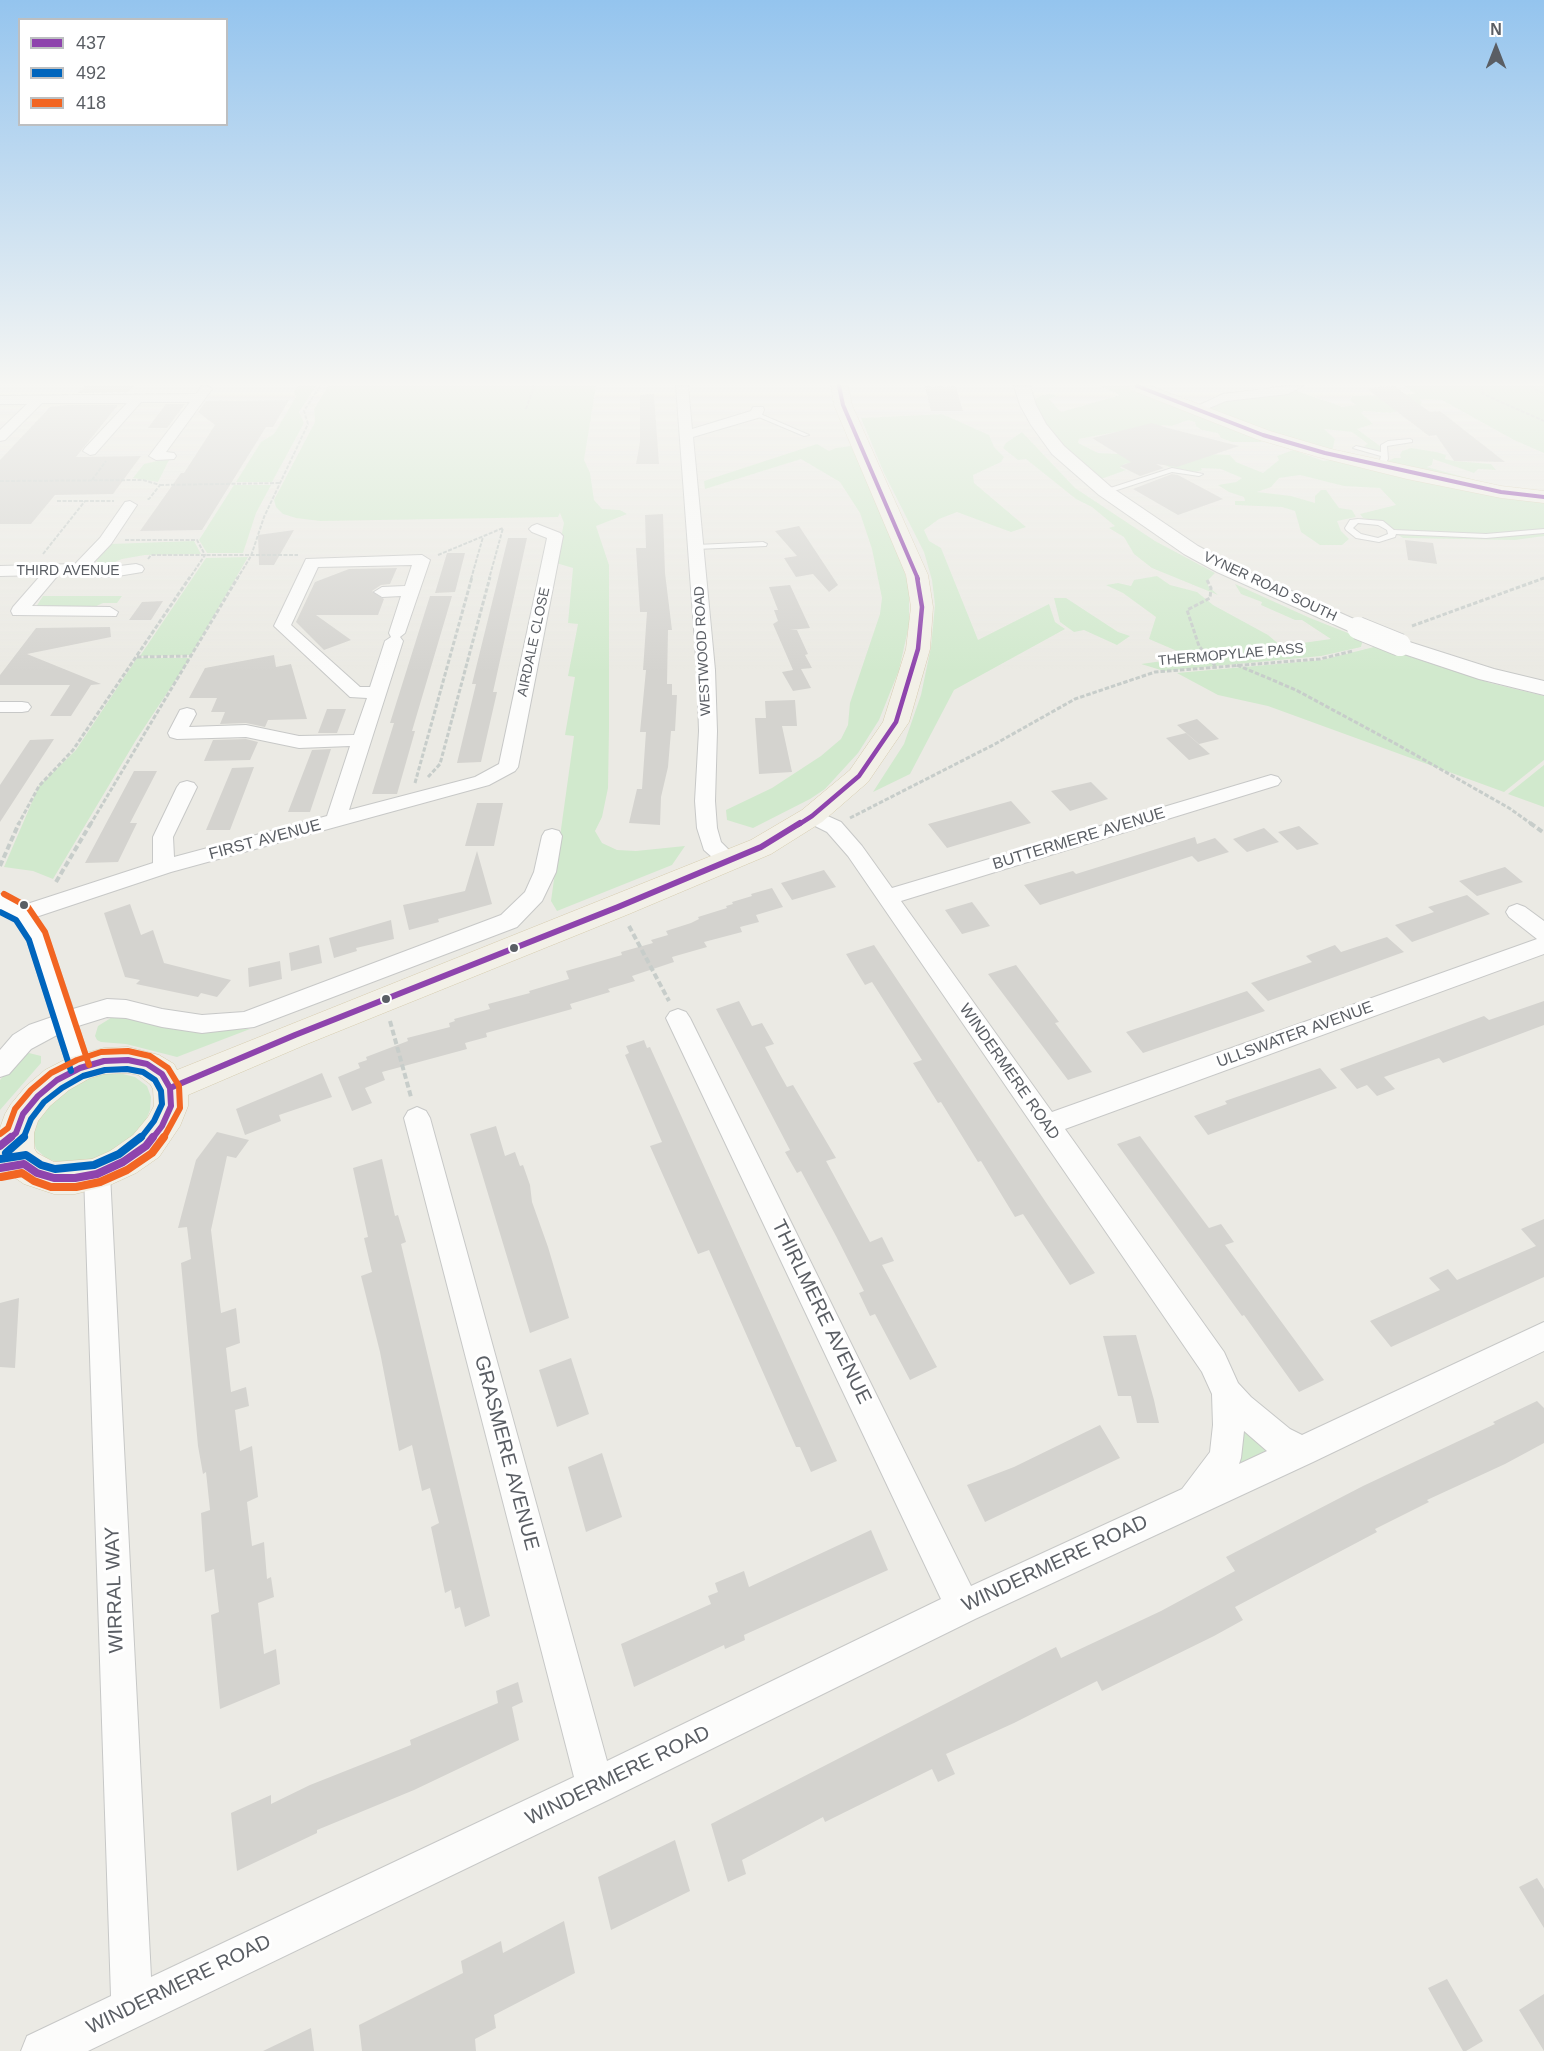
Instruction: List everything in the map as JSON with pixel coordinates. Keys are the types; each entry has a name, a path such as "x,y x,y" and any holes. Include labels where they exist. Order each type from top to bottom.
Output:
{"main road":[{"path":"170,1088 295,1035 618,907 729,861 791,831 823,821 859,776 896,722 918,649 922,607 917,575 876,482"},
{"path":"1462,482 1501,492 1544,497"},
{"path":"128,1060 147,1064 162,1074 170,1088 171,1106 162,1126 146,1146 123,1162 97,1174 75,1178 54,1178 37,1173 10,1153 23,1114 38,1096 57,1080 80,1068 128,1060"}],"street":[{"name":"WESTWOOD ROAD","path":"691,482 706,670 708,731 705,801 707,828 711,845 729,861"},
{"name":"VYNER ROAD SOUTH","path":"1093,482 1191,550 1266,588 1358,628 1405,636 1487,674 1544,688"},
{"path":"79,569 106,541 131,503"},
{"name":"AIRDALE CLOSE","path":"508,767 555,536 537,529"},
{"path":"336,820 360,740 423,557 312,562 282,626 356,693 376,692"},
{"name":"THIRD AVENUE","path":"0,571 79,569 112,572 136,569"},
{"path":"53,571 19,611 110,612"},
{"path":"382,592 411,591"},
{"path":"187,714 177,733 246,731 299,742 360,740"},
{"name":"FIRST AVENUE","path":"22,913 164,867 482,782 508,767"},
{"name":"BUTTERMERE AVENUE","path":"888,897 1271,781"},
{"path":"164,867 163,837 187,787"},
{"name":"WINDERMERE ROAD","path":"823,821 855,851 1213,1362 1227,1394 1229,1425 1225,1458 1193,1500"},
{"path":"0,1067 22,1042 64,1021 107,1008 126,1009 162,1018 202,1024 246,1021 509,921 534,896 545,872 552,836"},
{"path":"0,902 22,913 38,936 80,1068"},
{"path":"1517,912 1544,933"},
{"name":"ULLSWATER AVENUE","path":"1046,1125 1544,945"},
{"name":"THIRLMERE AVENUE","path":"678,1018 963,1607"},
{"name":"GRASMERE AVENUE","path":"417,1118 595,1787"},
{"name":"WIRRAL WAY","path":"97,1174 132,2007"},
{"name":"WINDERMERE ROAD","path":"42,2051 595,1787 963,1607 1302,1451 1544,1336"},
{"path":"1227,1394 1240,1408 1279,1440 1302,1451"}],"lane":[{"path":"1105,491 1135,482"},
{"path":"1392,532 1392,536 1385,539 1372,540 1354,534 1349,528 1353,522 1372,521 1386,526 1392,532 1486,536 1544,531"},
{"path":"696,547 763,544"}],"path":[{"path":"22,913 57,880 138,741 193,656 251,556 264,518 280,483 160,484 150,482"},
{"path":"57,501 131,503 149,499 160,484"},
{"path":"30,571 85,501"},
{"path":"410,800 440,764 503,528 423,557"},
{"path":"410,800 483,537"},
{"path":"106,541 197,540 205,555"},
{"path":"1191,550 1211,588 1210,598 1187,610 1199,646 1216,667"},
{"path":"136,569 151,555 298,555 312,562"},
{"path":"0,866 14,832 39,786 73,750 205,555"},
{"path":"1405,636 1544,578"},
{"name":"THERMOPYLAE PASS","path":"823,821 995,744 1075,699 1155,672 1320,659 1354,650"},
{"path":"137,657 193,656"},
{"path":"1236,664 1296,690 1398,745 1509,808 1544,833"},
{"path":"618,907 678,1018"},
{"path":"385,1000 417,1118"}],"green space":[{"path":"284,482 591,482 594,500 602,509 620,510 627,514 596,526 609,565 609,728 608,788 602,817 595,831 602,843 617,850 636,851 685,846 672,865 557,911 551,901 574,736 565,735 575,677 568,676 578,624 568,623 573,568 556,563 564,523 560,513 558,517 320,521 283,514 276,507 274,500"},
{"path":"704,482 728,482 705,489"},
{"path":"840,482 868,482 895,538 909,588 909,625 899,670 879,720 858,753 825,789 753,828 727,820 726,810 772,788 821,756 841,739 848,725 850,703 880,614 882,598 872,549 860,513"},
{"path":"888,482 974,482 1026,527 1011,532 957,512 939,519 924,530 929,541 941,548 978,640 1049,604 1055,622 1065,629 954,690 910,774 873,792 904,744 921,695 931,647 935,605 932,580 924,552"},
{"path":"1054,482 1069,482 1155,541 1215,573 1207,581 1208,586 1218,595 1152,568 1134,554 1124,537 1109,528 1115,526 1092,507 1076,499"},
{"path":"1236,482 1276,482 1271,487 1257,492 1291,496 1315,503 1315,496 1321,490 1326,490 1339,508 1352,510 1356,517 1337,521 1341,531 1349,539 1342,545 1320,545 1301,532 1295,511 1282,507 1235,505 1235,501 1245,501 1244,497 1218,485"},
{"path":"1327,482 1443,482 1544,503 1544,536 1515,540 1403,538 1379,522 1363,518 1360,514 1396,505 1380,488 1344,486"},
{"path":"234,485 271,485 256,513 243,553 207,553 199,540"},
{"path":"194,541 201,554 145,555 122,559 110,564 100,564 96,561 109,544"},
{"path":"248,557 191,655 140,656 206,558"},
{"path":"1157,576 1170,585 1197,592 1213,605 1268,635 1281,646 1331,639 1302,620 1295,620 1261,605 1262,602 1241,594 1235,584 1363,639 1361,647 1321,656 1164,671 1141,664 1191,657 1149,639 1156,617 1123,593 1106,585 1118,583 1131,586 1134,580"},
{"path":"43,596 122,596 117,603 103,603 92,608 36,607"},
{"path":"1054,598 1066,598 1118,632 1130,636 1117,645 1084,630 1074,632 1060,622"},
{"path":"1378,646 1490,683 1544,696 1544,760 1504,792 1268,706 1218,695 1177,673 1322,660"},
{"path":"137,658 190,658 136,740 53,879 33,871 4,867 39,786 76,750"},
{"path":"1544,765 1544,807 1508,794"},
{"path":"114,1016 195,1030 250,1029 177,1057 126,1044 97,1040 95,1036 98,1026"},
{"path":"29,1053 41,1056 41,1063 0,1110 0,1080 19,1057"},
{"path":"119,1073 135,1077 147,1086 151,1097 150,1110 144,1125 132,1139 97,1159 60,1163 46,1158 36,1149 32,1135 35,1120 61,1090 100,1074"},
{"path":"1243,1428 1271,1449 1237,1465"}],"building":[{"path":"0,482 122,482 113,494 55,495 31,524 0,524"},
{"path":"175,482 232,482 202,530 140,531"},
{"path":"1152,482 1191,482 1223,499 1178,515 1133,489"},
{"path":"663,514 665,573 672,630 668,630 667,684 672,684 672,695 677,695 675,731 671,731 668,767 661,797 660,825 629,823 637,789 642,789 646,732 640,732 646,670 643,670 647,612 640,612 636,548 646,548 645,515"},
{"path":"799,526 838,585 829,592 813,574 796,577 784,558 797,556 775,531"},
{"path":"294,530 274,565 259,565 258,535"},
{"path":"508,538 527,538 493,692 497,692 481,762 457,763 476,684 472,684"},
{"path":"1405,540 1433,543 1437,564 1408,560"},
{"path":"447,553 465,553 455,592 435,593"},
{"path":"397,568 390,584 381,585 372,591 384,599 378,615 316,615 351,640 324,650 296,622 315,582 349,569"},
{"path":"790,585 810,628 790,630 797,630 812,668 801,669 811,688 793,691 782,672 793,670 773,624 778,621 774,610 778,610 769,587"},
{"path":"430,596 452,596 412,731 415,731 397,794 372,794 394,723 390,723"},
{"path":"163,601 151,620 129,620 142,602"},
{"path":"110,627 111,637 27,654 101,684 91,685 71,716 50,716 70,685 0,685 0,675 36,628"},
{"path":"274,655 276,667 291,664 307,719 268,720 265,727 246,723 220,724 225,712 211,712 217,698 189,698 205,668"},
{"path":"795,700 797,726 782,726 792,772 759,774 755,718 766,718 765,701"},
{"path":"327,709 346,709 337,733 318,733"},
{"path":"1197,719 1219,739 1199,744 1177,725"},
{"path":"1186,733 1210,754 1189,760 1166,738"},
{"path":"54,739 0,822 0,785 30,740"},
{"path":"246,739 258,742 250,760 204,761 213,740"},
{"path":"331,749 310,812 288,812 312,750"},
{"path":"254,767 230,830 206,830 232,768"},
{"path":"134,771 157,771 130,823 137,823 118,862 85,863"},
{"path":"1091,782 1108,799 1070,811 1051,791"},
{"path":"1011,801 1031,823 947,848 928,824"},
{"path":"477,803 503,803 494,846 465,846"},
{"path":"1299,826 1319,844 1297,850 1278,832"},
{"path":"1264,828 1279,842 1247,852 1233,839"},
{"path":"1195,837 1197,844 1215,838 1229,852 1198,862 1192,856 1040,905 1024,885 1073,871 1076,874"},
{"path":"477,851 492,904 438,919 439,922 409,930 403,905 465,891"},
{"path":"1505,867 1523,882 1477,896 1459,881"},
{"path":"824,870 836,887 792,900 781,883"},
{"path":"772,888 783,907 756,915 759,922 740,927 742,932 704,942 707,947 672,957 674,962 632,976 635,981 608,989 610,992 570,1004 572,1009 486,1033 487,1037 465,1043 467,1049 382,1072 385,1080 365,1088 372,1103 352,1111 338,1077 360,1068 358,1063 367,1060 366,1057 408,1041 407,1038 450,1027 449,1023 455,1021 454,1019 490,1009 488,1004 530,993 529,991 569,979 566,971 622,955 621,952 653,943 651,940 668,935 666,931 691,923 699,919 698,917 727,908 726,906 733,904 732,902 752,896 751,894"},
{"path":"1467,895 1490,914 1412,942 1395,925 1434,912 1428,907"},
{"path":"972,902 990,926 962,934 945,910"},
{"path":"130,904 141,935 153,930 164,963 231,980 217,997 201,993 198,997 136,984 140,980 125,977 104,913"},
{"path":"391,920 394,939 356,948 357,951 334,958 329,938"},
{"path":"1387,937 1404,952 1268,1001 1251,983 1312,962 1306,956 1335,945 1341,952"},
{"path":"319,945 322,963 291,971 289,953"},
{"path":"874,945 1095,1273 1070,1285 1023,1214 1015,1217 981,1161 978,1162 941,1102 938,1103 913,1063 922,1060 872,982 865,985 846,954"},
{"path":"280,961 282,979 249,987 248,968"},
{"path":"1016,965 1059,1022 1055,1023 1092,1072 1068,1080 988,974"},
{"path":"1247,991 1265,1011 1143,1053 1126,1032"},
{"path":"739,1001 752,1026 762,1023 774,1044 765,1047 778,1071 787,1087 793,1085 836,1158 826,1161 870,1242 882,1237 894,1261 882,1265 937,1367 910,1380 875,1314 870,1316 859,1293 864,1291 801,1171 797,1173 785,1152 790,1150 716,1009"},
{"path":"1544,1001 1544,1025 1443,1063 1439,1058 1384,1077 1395,1089 1377,1096 1367,1085 1357,1089 1340,1069 1484,1016 1489,1020"},
{"path":"644,1040 647,1048 650,1047 837,1461 811,1472 800,1447 796,1447 709,1250 698,1254 650,1146 662,1142 625,1055 629,1053 626,1046"},
{"path":"1320,1068 1337,1088 1208,1135 1194,1116 1227,1104 1225,1101"},
{"path":"322,1073 332,1097 279,1115 281,1121 245,1135 236,1109"},
{"path":"496,1126 505,1156 515,1152 520,1166 523,1165 530,1185 532,1202 569,1318 530,1333 470,1134"},
{"path":"217,1132 249,1140 236,1158 227,1156 211,1230 221,1313 236,1308 240,1343 226,1348 231,1392 246,1387 249,1406 235,1410 240,1451 252,1446 258,1497 247,1502 252,1546 264,1542 267,1579 271,1577 274,1597 258,1603 264,1654 276,1649 280,1684 220,1709 211,1615 219,1612 214,1569 205,1572 201,1513 210,1510 206,1472 203,1474 198,1446 181,1263 191,1259 187,1227 178,1228 196,1160"},
{"path":"1140,1136 1209,1228 1221,1224 1234,1242 1225,1245 1324,1380 1299,1392 1117,1144"},
{"path":"382,1159 395,1216 398,1215 406,1242 401,1244 490,1616 465,1627 460,1607 455,1609 451,1590 445,1593 431,1527 439,1523 430,1488 422,1491 412,1445 399,1451 380,1352 361,1276 372,1272 364,1238 368,1237 353,1168"},
{"path":"1544,1219 1544,1277 1391,1347 1370,1321 1440,1290 1429,1278 1448,1269 1457,1280 1536,1246 1521,1229"},
{"path":"19,1298 15,1368 0,1367 0,1303"},
{"path":"1136,1335 1159,1423 1137,1423 1131,1396 1118,1396 1103,1336"},
{"path":"571,1358 589,1414 557,1427 539,1370"},
{"path":"1537,1401 1544,1408 1544,1443 1427,1500 1429,1502 1375,1529 1377,1532 1235,1607 1243,1620 1214,1636 1102,1691 1097,1681 946,1754 955,1774 938,1782 932,1769 825,1822 823,1817 742,1860 746,1874 728,1882 711,1824 1056,1647 1061,1658 1161,1611 1235,1571 1226,1557 1363,1486 1495,1424 1493,1422"},
{"path":"1100,1425 1120,1458 985,1522 967,1485 1014,1467"},
{"path":"602,1453 622,1517 586,1532 568,1467"},
{"path":"871,1530 888,1570 744,1635 745,1640 725,1649 724,1645 634,1687 621,1644 711,1604 708,1596 718,1592 715,1583 744,1571 749,1587"},
{"path":"518,1682 523,1702 512,1707 519,1740 414,1790 317,1830 317,1833 237,1871 231,1813 271,1795 271,1804 310,1785 411,1745 410,1740 498,1703 496,1691"},
{"path":"675,1840 690,1891 611,1930 598,1877"},
{"path":"1537,1878 1544,1889 1544,1928 1519,1887"},
{"path":"564,1921 575,1973 494,2015 496,2028 475,2039 476,2051 362,2051 359,2025 463,1973 461,1961 501,1941 503,1953"},
{"path":"1447,1979 1483,2041 1466,2051 1463,2051 1428,1988"},
{"path":"1544,1994 1544,2051 1519,2010"},
{"path":"311,2028 314,2051 263,2051"}],"transit line":[{"name":"437","path":"170,1088 295,1035 618,907 761,847 812,816 859,776 896,722 918,649 922,607 917,575 876,482"},
{"name":"437","path":"1455,482 1501,492 1544,497"},
{"name":"418","path":"4,894 28,907 45,932 89,1065"},
{"name":"492","path":"0,912 16,920 29,940 71,1071"},
{"name":"418","path":"0,1134 8,1128 15,1109 31,1090 51,1073 77,1060 101,1052 128,1051 150,1056 168,1068 179,1086 180,1108 169,1131 152,1153 127,1170 100,1182 76,1187 51,1187 34,1181 22,1173 1,1177"},
{"name":"437","path":"0,1146 16,1133 23,1114 38,1096 57,1080 80,1068 104,1061 128,1060 147,1064 162,1074 170,1088 171,1106 162,1126 146,1146 123,1162 97,1174 75,1178 54,1178 37,1173 24,1164 0,1168"},
{"name":"492","path":"0,1159 26,1155 41,1165 55,1169 94,1165 119,1154 140,1139 154,1121 162,1104 161,1091 155,1080 143,1072 127,1069 105,1070 83,1076 44,1102 31,1119 23,1139 6,1153"}]}
